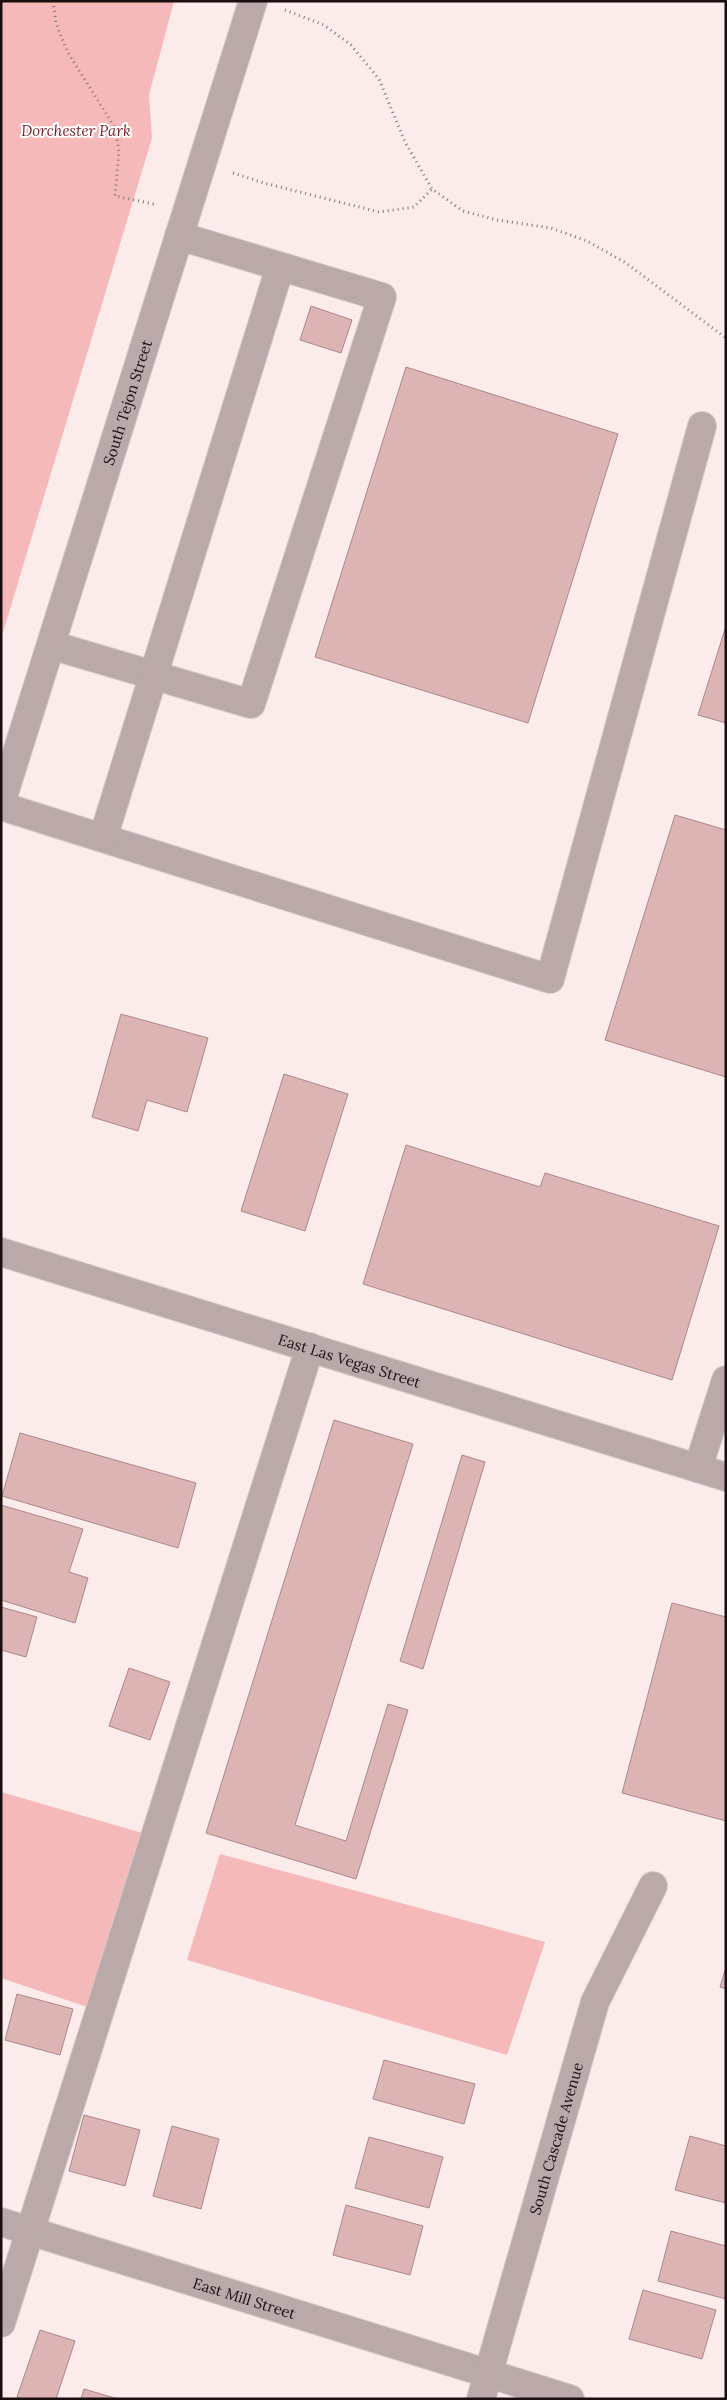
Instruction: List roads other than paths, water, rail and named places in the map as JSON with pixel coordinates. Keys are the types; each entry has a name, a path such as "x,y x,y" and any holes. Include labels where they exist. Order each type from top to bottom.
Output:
{"street":[{"name":"South Tejon Street","path":"1,804 253,1"},
{"path":"51,645 251,704 382,297 280,267 183,224"},
{"path":"103,838 280,267"},
{"path":"1,804 550,979 702,426"},
{"name":"East Las Vegas Street","path":"1,1252 726,1477"},
{"path":"1,2323 310,1348"},
{"path":"698,1468 726,1380"},
{"name":"South Cascade Avenue","path":"481,2399 595,2002 653,1886"},
{"name":"East Mill Street","path":"1,2222 570,2399"}],"park label":[{"name":"Dorchester Park","path":"76,130"}]}
